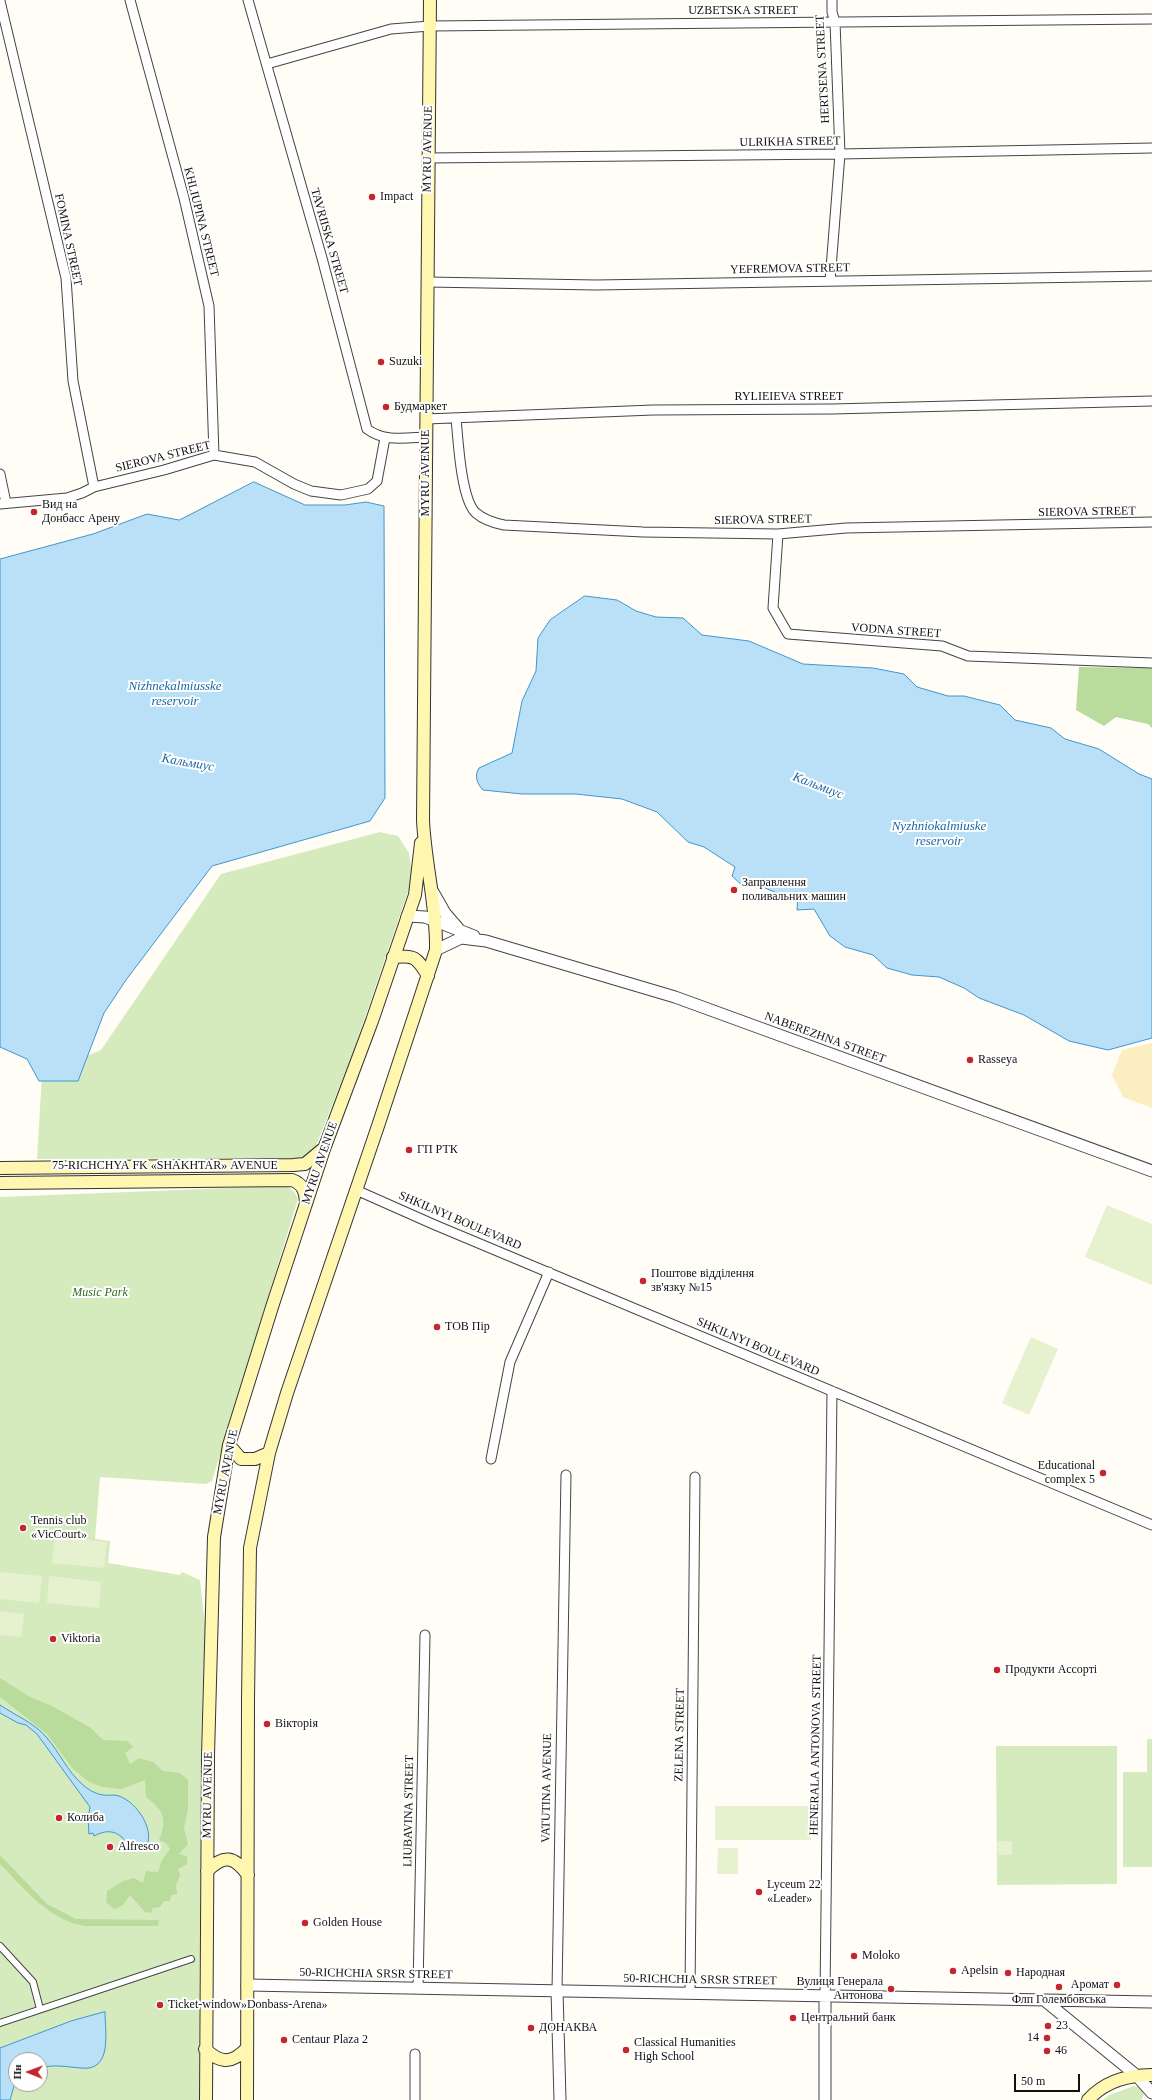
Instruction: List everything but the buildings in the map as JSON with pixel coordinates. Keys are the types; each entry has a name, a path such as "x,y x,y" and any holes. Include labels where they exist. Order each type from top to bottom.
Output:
{"main road":[{"name":"MYRU AVENUE","path":"206,2100 207,1871 214,1536 229,1445 324,1149 372,1020 415,895 423,823 430,0"},
{"name":"MYRU AVENUE","path":"247,2100 250,1548 268,1453 436,950 433,892 423,823"},
{"path":"393,957 414,957 420,962 428,976"},
{"name":"75-RICHCHYA FK «SHAKHTAR» AVENUE","path":"0,1168 293,1166 305,1164 324,1149"},
{"name":"75-RICHCHYA FK «SHAKHTAR» AVENUE","path":"0,1183 154,1180 292,1180 298,1182 305,1191 306,1203"},
{"path":"229,1445 241,1459 255,1459 268,1453"},
{"path":"207,1871 215,1863 228,1859 239,1863 248,1874"},
{"path":"206,2049 219,2060 227,2060 237,2058 247,2048"},
{"path":"1088,2100 1104,2086 1136,2075 1152,2075"}],"street":[{"name":"KHLIUPINA STREET","path":"130,0 184,198 209,306 214,455"},
{"name":"TAVRIISKA STREET","path":"248,0 322,258 367,429 376,436 385,438 426,437"},
{"name":"HERTSENA STREET","path":"830,281 840,154 835,22 832,12 832,0"},
{"name":"FOMINA STREET","path":"0,1 66,278 73,381 94,487"},
{"name":"UZBETSKA STREET","path":"266,64 391,29 430,26 1152,19"},
{"name":"ULRIKHA STREET","path":"428,158 840,154 1152,148"},
{"name":"YEFREMOVA STREET","path":"428,282 596,285 1152,276"},
{"name":"RYLIEIEVA STREET","path":"426,419 660,410 810,409 1152,401"},
{"name":"SIEROVA STREET","path":"456,418 463,482 475,513 488,521 504,525 643,532 778,534 846,528 1152,522"},
{"name":"SIEROVA STREET","path":"3,504 66,498 94,487 164,470 214,455 255,462 294,484 311,491 341,495 368,489 377,481 385,438"},
{"path":"0,474 3,504"},
{"name":"VODNA STREET","path":"778,534 773,608 788,634 942,646 968,656 1152,663"},
{"path":"433,892 445,913 460,930"},
{"path":"407,916 420,916 435,920 486,941"},
{"path":"436,950 461,938 486,941"},
{"name":"NABEREZHNA STREET","path":"486,941 676,997 1152,1171"},
{"name":"SHKILNYI BOULEVARD","path":"356,1190 435,1225 1152,1526"},
{"path":"491,1459 510,1362 549,1272"},
{"name":"HENERALA ANTONOVA STREET","path":"825,2100 832,1391"},
{"name":"VATUTINA AVENUE","path":"560,2100 557,1990 566,1475"},
{"name":"ZELENA STREET","path":"690,1993 695,1476"},
{"name":"LIUBAVINA STREET","path":"418,1988 425,1635"},
{"path":"0,1946 33,1982 40,2009"},
{"path":"0,2023 191,1959"},
{"name":"50-RICHCHIA SRSR STREET","path":"247,1985 1152,2002"},
{"path":"1044,2000 1136,2075 1152,2093"},
{"path":"415,2054 415,2100"}],"green space":[{"path":"1079,667 1152,668 1152,728 1148,724 1116,717 1104,726 1076,710"},
{"path":"380,832 398,836 409,853 413,877 351,1058 313,1153 306,1158 37,1159 42,1075 101,1050 221,874"},
{"name":"Music Park","path":"281,1186 287,1187 295,1193 298,1199 212,1481 206,1484 100,1477 95,1539 110,1541 108,1563 180,1575 182,1572 200,1580 205,1626 201,1743 199,2100 0,2100 0,1197"},
{"path":"1107,1205 1152,1224 1152,1285 1085,1257"},
{"path":"1031,1337 1058,1349 1029,1415 1002,1403"},
{"path":"55,1536 107,1542 104,1568 52,1563"},
{"path":"0,1572 42,1576 39,1603 0,1599"},
{"path":"49,1576 101,1582 99,1608 47,1603"},
{"path":"0,1611 24,1614 21,1637 0,1635"},
{"path":"0,1678 30,1697 52,1706 91,1728 103,1740 127,1741 133,1747 125,1753 130,1764 139,1758 153,1762 163,1771 180,1773 188,1780 188,1808 184,1829 188,1844 179,1854 187,1856 187,1864 178,1869 180,1875 176,1885 177,1894 171,1895 170,1901 164,1901 160,1907 153,1908 151,1913 145,1912 130,1895 123,1905 114,1909 106,1902 107,1891 123,1881 134,1878 143,1883 146,1871 158,1872 162,1860 170,1849 166,1843 159,1840 163,1826 162,1816 156,1806 146,1797 145,1780 121,1789 102,1787 89,1782 73,1769 47,1734 0,1697"},
{"path":"1147,1739 1152,1739 1152,1867 1123,1867 1123,1772 1147,1772"},
{"path":"996,1746 1117,1746 1117,1884 997,1885"},
{"path":"715,1806 811,1806 811,1840 715,1840"},
{"path":"997,1841 1012,1841 1012,1855 998,1855"},
{"path":"718,1848 738,1848 738,1874 717,1874"},
{"path":"0,1855 47,1904 76,1919 159,1920 158,1926 85,1926 72,1923 48,1910 28,1893 0,1864"},
{"path":"1134,2086 1141,2088 1144,2095 1141,2100 1103,2100 1109,2095"}],"sand":[{"path":"1152,1043 1152,1108 1123,1097 1112,1075 1122,1050"}],"water":[{"name":"Nizhnekalmiusske reservoir","path":"254,482 305,505 345,505 366,502 384,506 385,798 370,821 212,866 126,980 104,1013 78,1081 39,1081 27,1059 0,1047 0,559 93,534 147,514 179,520"},
{"name":"Nyzhniokalmiuske reservoir","path":"585,596 617,600 636,611 656,617 683,618 702,635 749,641 803,664 873,668 904,674 917,687 948,696 964,696 1000,705 1015,720 1051,728 1065,739 1099,749 1139,774 1152,779 1152,1038 1108,1050 1069,1041 1024,1015 979,998 964,988 939,977 912,975 887,968 873,955 845,947 830,936 814,909 797,910 798,894 777,893 753,883 744,887 732,876 735,867 704,847 688,842 657,812 622,799 576,794 522,794 483,790 477,780 477,771 479,768 512,753 522,701 536,671 538,638 550,620"},
{"path":"0,1705 37,1728 52,1744 77,1779 87,1788 101,1795 119,1796 132,1804 143,1818 147,1826 149,1834 145,1849 134,1852 122,1837 113,1832 101,1833 94,1836 93,1833 89,1834 88,1819 90,1807 37,1734 26,1725 18,1723 0,1713"},
{"path":"105,2012 105,2049 103,2057 98,2064 91,2068 48,2067 48,2052 8,2052 8,2092 12,2092 10,2100 0,2100 0,2048 71,2021"}],"place":[{"name":"Impact","path":"372,197"},
{"name":"Suzuki","path":"381,362"},
{"name":"Будмаркет","path":"386,407"},
{"name":"Вид на Донбасс Арену","path":"34,512"},
{"name":"Заправлення поливальних машин","path":"734,890"},
{"name":"Rasseya","path":"970,1060"},
{"name":"ГП РТК","path":"409,1150"},
{"name":"Поштове відділення зв'язку №15","path":"643,1281"},
{"name":"ТОВ Пір","path":"437,1327"},
{"name":"Educational complex 5","path":"1103,1473"},
{"name":"Tennis club «VicCourt»","path":"23,1528"},
{"name":"Viktoria","path":"53,1639"},
{"name":"Продукти Ассорті","path":"997,1670"},
{"name":"Вікторія","path":"267,1724"},
{"name":"Колиба","path":"59,1818"},
{"name":"Alfresco","path":"110,1847"},
{"name":"Lyceum 22 «Leader»","path":"759,1892"},
{"name":"Golden House","path":"305,1923"},
{"name":"Moloko","path":"854,1956"},
{"name":"Apelsin","path":"953,1971"},
{"name":"Народная","path":"1008,1973"},
{"name":"Аромат","path":"1117,1985"},
{"name":"Флп Голембовська","path":"1059,1987"},
{"name":"Вулиця Генерала Антонова","path":"891,1989"},
{"name":"Ticket-window»Donbass-Arena»","path":"160,2005"},
{"name":"Центральний банк","path":"793,2018"},
{"name":"23","path":"1048,2026"},
{"name":"ДОНАКВА","path":"531,2028"},
{"name":"14","path":"1047,2038"},
{"name":"Centaur Plaza 2","path":"284,2040"},
{"name":"Classical Humanities High School","path":"626,2050"},
{"name":"46","path":"1047,2051"}],"water label":[{"name":"Кальмиус","path":"188,763"},
{"name":"Кальмиус","path":"818,786"}]}
